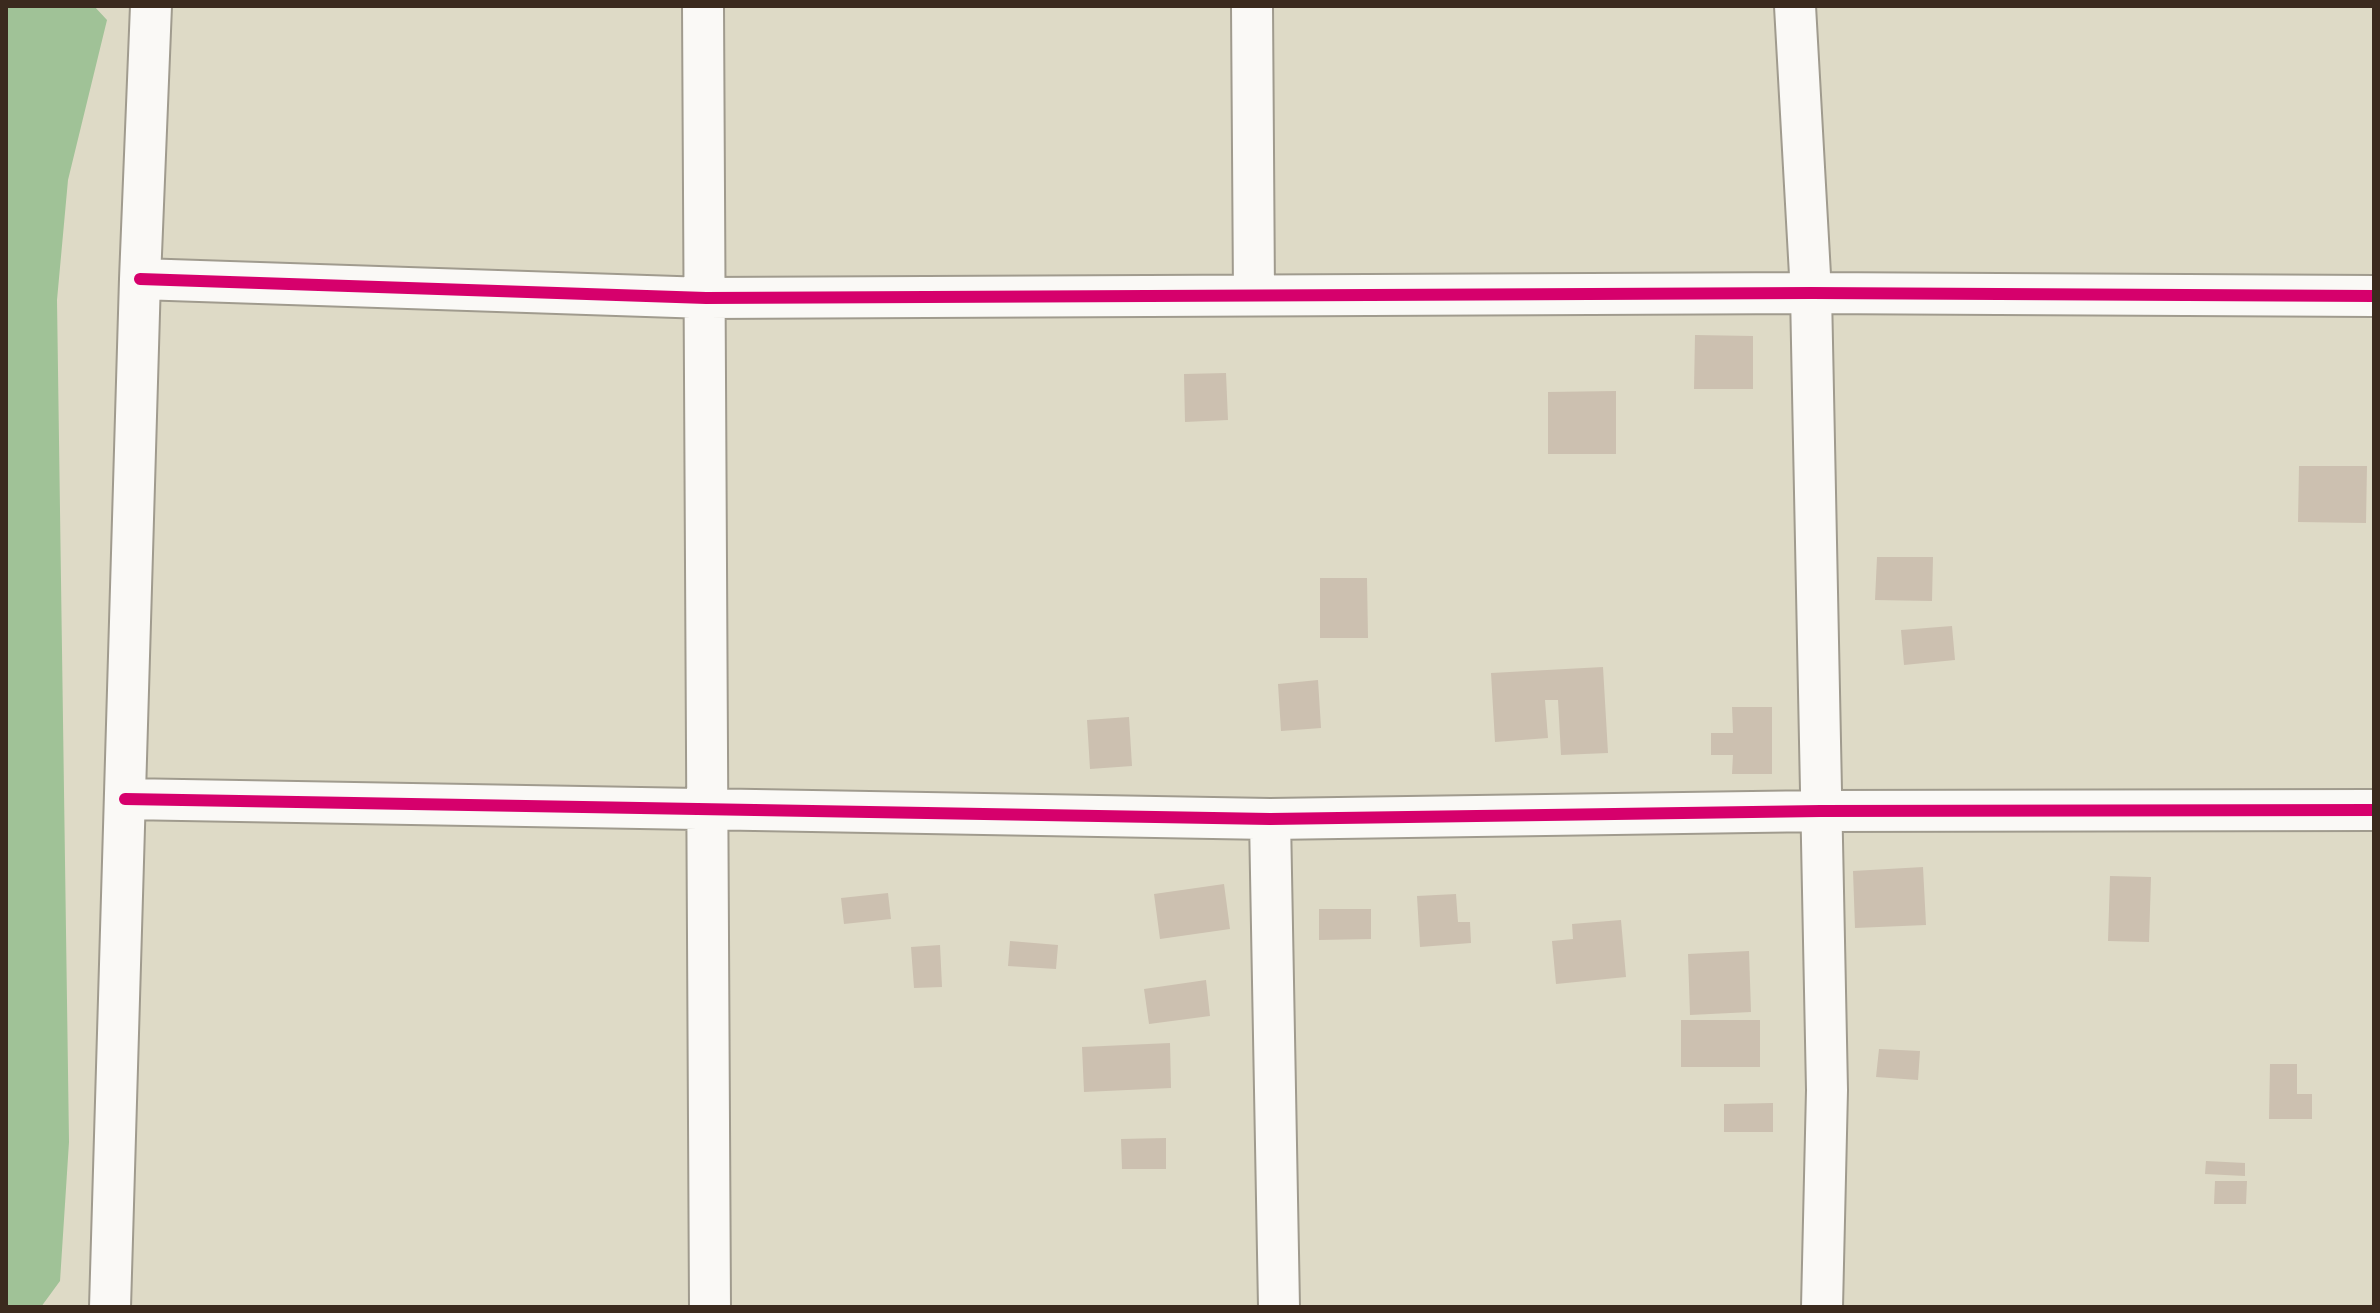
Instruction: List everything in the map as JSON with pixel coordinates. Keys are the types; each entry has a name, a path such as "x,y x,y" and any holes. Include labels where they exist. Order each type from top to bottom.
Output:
{"street":[{"path":"110,1307 151,6"},
{"path":"703,6 710,1307"},
{"path":"1252,6 1254,295"},
{"path":"1795,6 1811,293 1827,1090 1822,1307"},
{"path":"140,279 706,298 1811,293 2374,296"},
{"path":"125,799 1270,819 1821,811 2374,810"},
{"path":"1270,819 1279,1307"}],"green space":[{"path":"6,6 94,6 107,20 68,180 57,300 69,1142 60,1281 41,1307 6,1307"}],"building":[{"path":"1695,335 1753,336 1753,389 1694,389"},
{"path":"1226,373 1228,420 1185,422 1184,374"},
{"path":"1616,391 1616,454 1548,454 1548,392"},
{"path":"2299,466 2367,466 2366,523 2298,522"},
{"path":"1877,557 1933,557 1932,601 1875,600"},
{"path":"1320,578 1367,578 1368,638 1320,638"},
{"path":"1952,626 1955,660 1904,665 1901,630"},
{"path":"1603,667 1608,753 1561,755 1558,700 1545,700 1548,738 1495,742 1491,673"},
{"path":"1318,680 1321,728 1281,731 1278,684"},
{"path":"1732,707 1772,707 1772,774 1732,774 1733,755 1711,755 1711,733 1733,733"},
{"path":"1129,717 1132,766 1090,769 1087,720"},
{"path":"1923,867 1926,925 1855,928 1853,871"},
{"path":"2110,876 2151,877 2149,942 2108,941"},
{"path":"1224,884 1230,929 1160,939 1154,894"},
{"path":"888,893 891,919 844,924 841,898"},
{"path":"1456,894 1458,922 1470,922 1471,943 1420,947 1417,896"},
{"path":"1319,909 1371,909 1371,939 1319,940"},
{"path":"1621,920 1626,977 1556,984 1552,941 1573,939 1572,924"},
{"path":"1010,941 1058,945 1056,969 1008,966"},
{"path":"940,945 942,987 914,988 911,947"},
{"path":"1749,951 1751,1012 1690,1015 1688,954"},
{"path":"1206,980 1210,1016 1149,1024 1144,989"},
{"path":"1681,1020 1760,1020 1760,1067 1681,1067"},
{"path":"1170,1043 1171,1088 1084,1092 1082,1047"},
{"path":"1879,1049 1920,1051 1918,1080 1876,1077"},
{"path":"2270,1064 2297,1064 2297,1094 2312,1094 2312,1119 2269,1119"},
{"path":"1773,1103 1773,1132 1724,1132 1724,1104"},
{"path":"1166,1138 1166,1169 1122,1169 1121,1139"},
{"path":"2206,1161 2245,1163 2245,1176 2205,1174"},
{"path":"2215,1181 2247,1181 2246,1204 2214,1204"}],"cycle path":[{"path":"140,279 706,298 1811,293 2374,296"},
{"path":"125,799 1270,819 1821,811 2374,810"}]}
